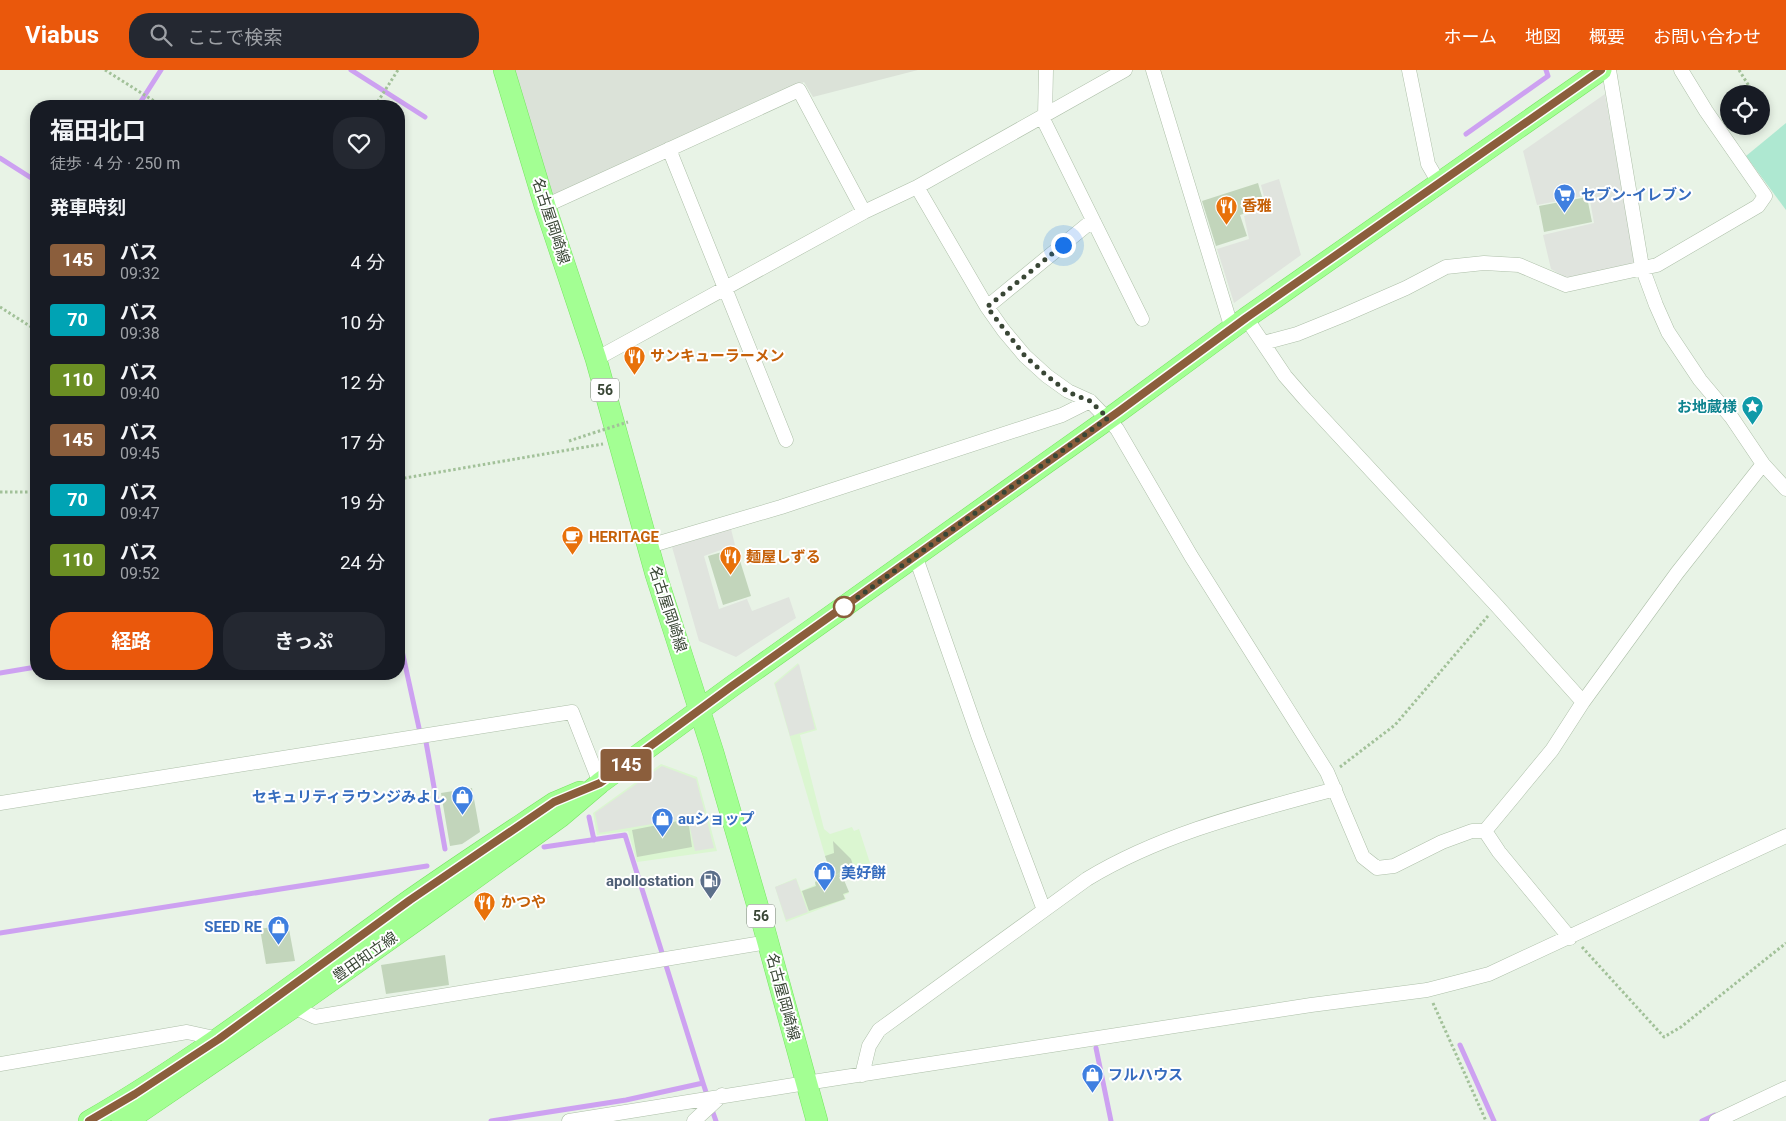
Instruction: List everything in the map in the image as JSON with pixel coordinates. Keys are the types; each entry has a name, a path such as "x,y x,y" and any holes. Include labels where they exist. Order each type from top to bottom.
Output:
{"main road":[{"name":"名古屋岡崎線","path":"504,70 545,206 596,360 624,431 649,546 688,670 699,712 713,752 817,1121"},
{"name":"豊田知立線","path":"122,1121 140,1112 294,1007 560,817 600,783 732,686 1239,323 1601,70"},
{"name":"豊田知立線","path":"89,1121 135,1094 219,1039 410,900 554,802 600,783"}],"street":[{"path":"1046,70 1043,116 1142,319"},
{"path":"596,360 864,212 917,186 1125,70"},
{"path":"1153,70 1239,323 1263,343 1284,376 1497,606 1583,702"},
{"path":"1408,70 1428,164 1439,183"},
{"path":"1609,70 1642,267 1668,332 1700,380 1732,418 1762,464 1786,489"},
{"path":"1263,343 1297,334 1344,315 1406,288 1446,267 1484,263 1519,265 1566,285 1657,265 1758,206 1765,196 1680,70"},
{"path":"545,206 799,90 864,212"},
{"path":"669,150 786,440"},
{"path":"917,186 987,307 1025,356 1068,392 1090,401 1108,418 1122,437 1191,556 1328,772 1363,857 1377,868 1394,866 1442,842 1472,831 1485,831"},
{"path":"987,307 1093,220"},
{"path":"649,546 781,507 1062,415 1090,401"},
{"path":"1485,831 1552,750 1583,702 1713,525 1762,464"},
{"path":"915,555 975,726 1044,910"},
{"path":"0,803 572,712 600,783"},
{"path":"862,1075 869,1046 879,1030 1044,910 1114,863 1207,826 1335,789"},
{"path":"1485,831 1499,852 1571,937"},
{"path":"569,1121 1311,1004 1427,990 1490,974 1786,836"},
{"path":"294,1007 315,1017 768,942"},
{"path":"0,1064 187,1032 219,1039"},
{"path":"1716,1121 1786,1088"},
{"path":"694,1121 722,1096"}],"path":[{"path":"105,70 152,100"},
{"path":"379,100 398,70"},
{"path":"1739,70 1748,85"},
{"path":"0,307 30,326"},
{"path":"569,440 593,433 624,431"},
{"path":"405,478 624,431"},
{"path":"0,492 30,492"},
{"path":"1328,772 1341,767 1395,725 1497,606"},
{"path":"1571,937 1664,1037 1681,1027 1786,943"},
{"path":"1427,990 1486,1121"}],"shaded area":[{"path":"514,70 918,70 813,97 804,82 551,198"},
{"path":"1605,94 1635,264 1567,278 1551,269 1543,235 1594,223 1589,195 1537,205 1523,151"},
{"path":"1786,123 1786,210 1746,156"},
{"path":"1279,179 1301,255 1234,303 1217,249 1249,239 1244,216 1267,208 1261,185"},
{"path":"731,529 735,545 704,556 719,609 747,599 752,611 789,597 796,618 736,657 699,641 672,547"},
{"path":"798,663 817,730 800,735 824,829 830,834 852,827 854,831 859,829 870,863 841,873 849,893 844,895 846,899 786,922 775,887 796,878 801,891 815,885 815,881 831,876 774,683"},
{"path":"799,664 815,729 790,736 775,684"},
{"path":"661,764 697,777 717,851 637,862 628,831 597,835 593,813"},
{"path":"662,766 696,779 714,848 695,851 688,818 599,833 595,813"},
{"path":"796,879 808,912 786,920 775,887"}],"building":[{"name":"香雅","path":"1258,183 1265,207 1240,215 1247,236 1216,246 1202,201"},
{"name":"セブン-イレブン","path":"1587,197 1592,222 1544,232 1539,206"},
{"name":"麺屋しずる","path":"736,548 751,596 723,605 708,556"},
{"path":"472,788 480,832 462,844 450,846 441,793"},
{"name":"auショップ","path":"688,819 692,847 637,857 632,830"},
{"path":"833,841 851,859 854,868 832,876 825,856 834,853"},
{"name":"美好餅","path":"841,873 849,892 843,894 845,899 809,911 802,891 816,886 815,882"},
{"path":"288,924 295,961 266,964 260,929"},
{"path":"445,955 449,985 386,994 381,965"}],"waterway":[{"path":"142,100 161,70"},
{"path":"351,70 398,100"},
{"path":"1466,134 1548,76 1546,70"},
{"path":"405,104 425,117"},
{"path":"0,158 30,177"},
{"path":"405,664 419,728"},
{"path":"0,673 30,668"},
{"path":"426,742 445,849"},
{"path":"589,817 594,840"},
{"path":"544,847 625,835 703,1083"},
{"path":"0,933 427,866"},
{"path":"1460,1045 1494,1121"},
{"path":"1096,1048 1111,1121"},
{"path":"491,1121 626,1100 703,1083 708,1098"},
{"path":"711,1107 716,1121"},
{"path":"1702,1121 1715,1115"}],"bus line":[{"name":"145","path":"89,1121 135,1094 219,1039 410,900 554,802 600,783 732,686 1118,412 1246,318 1601,70"}],"place":[{"name":"セブン-イレブン","path":"1565,214"},
{"name":"香雅","path":"1226,225"},
{"name":"サンキューラーメン","path":"634,375"},
{"name":"お地蔵様","path":"1753,426"},
{"name":"HERITAGE","path":"573,556"},
{"name":"麺屋しずる","path":"730,576"},
{"name":"セキュリティラウンジみよし","path":"462,816"},
{"name":"auショップ","path":"662,838"},
{"name":"美好餅","path":"825,892"},
{"name":"apollostation","path":"710,900"},
{"name":"かつや","path":"485,921"},
{"name":"SEED RE","path":"278,946"},
{"name":"フルハウス","path":"1092,1094"}],"route":[{"path":"844,607 840,610 1108,418 1090,401 1068,392 1025,356 987,307 1063,245"}]}
